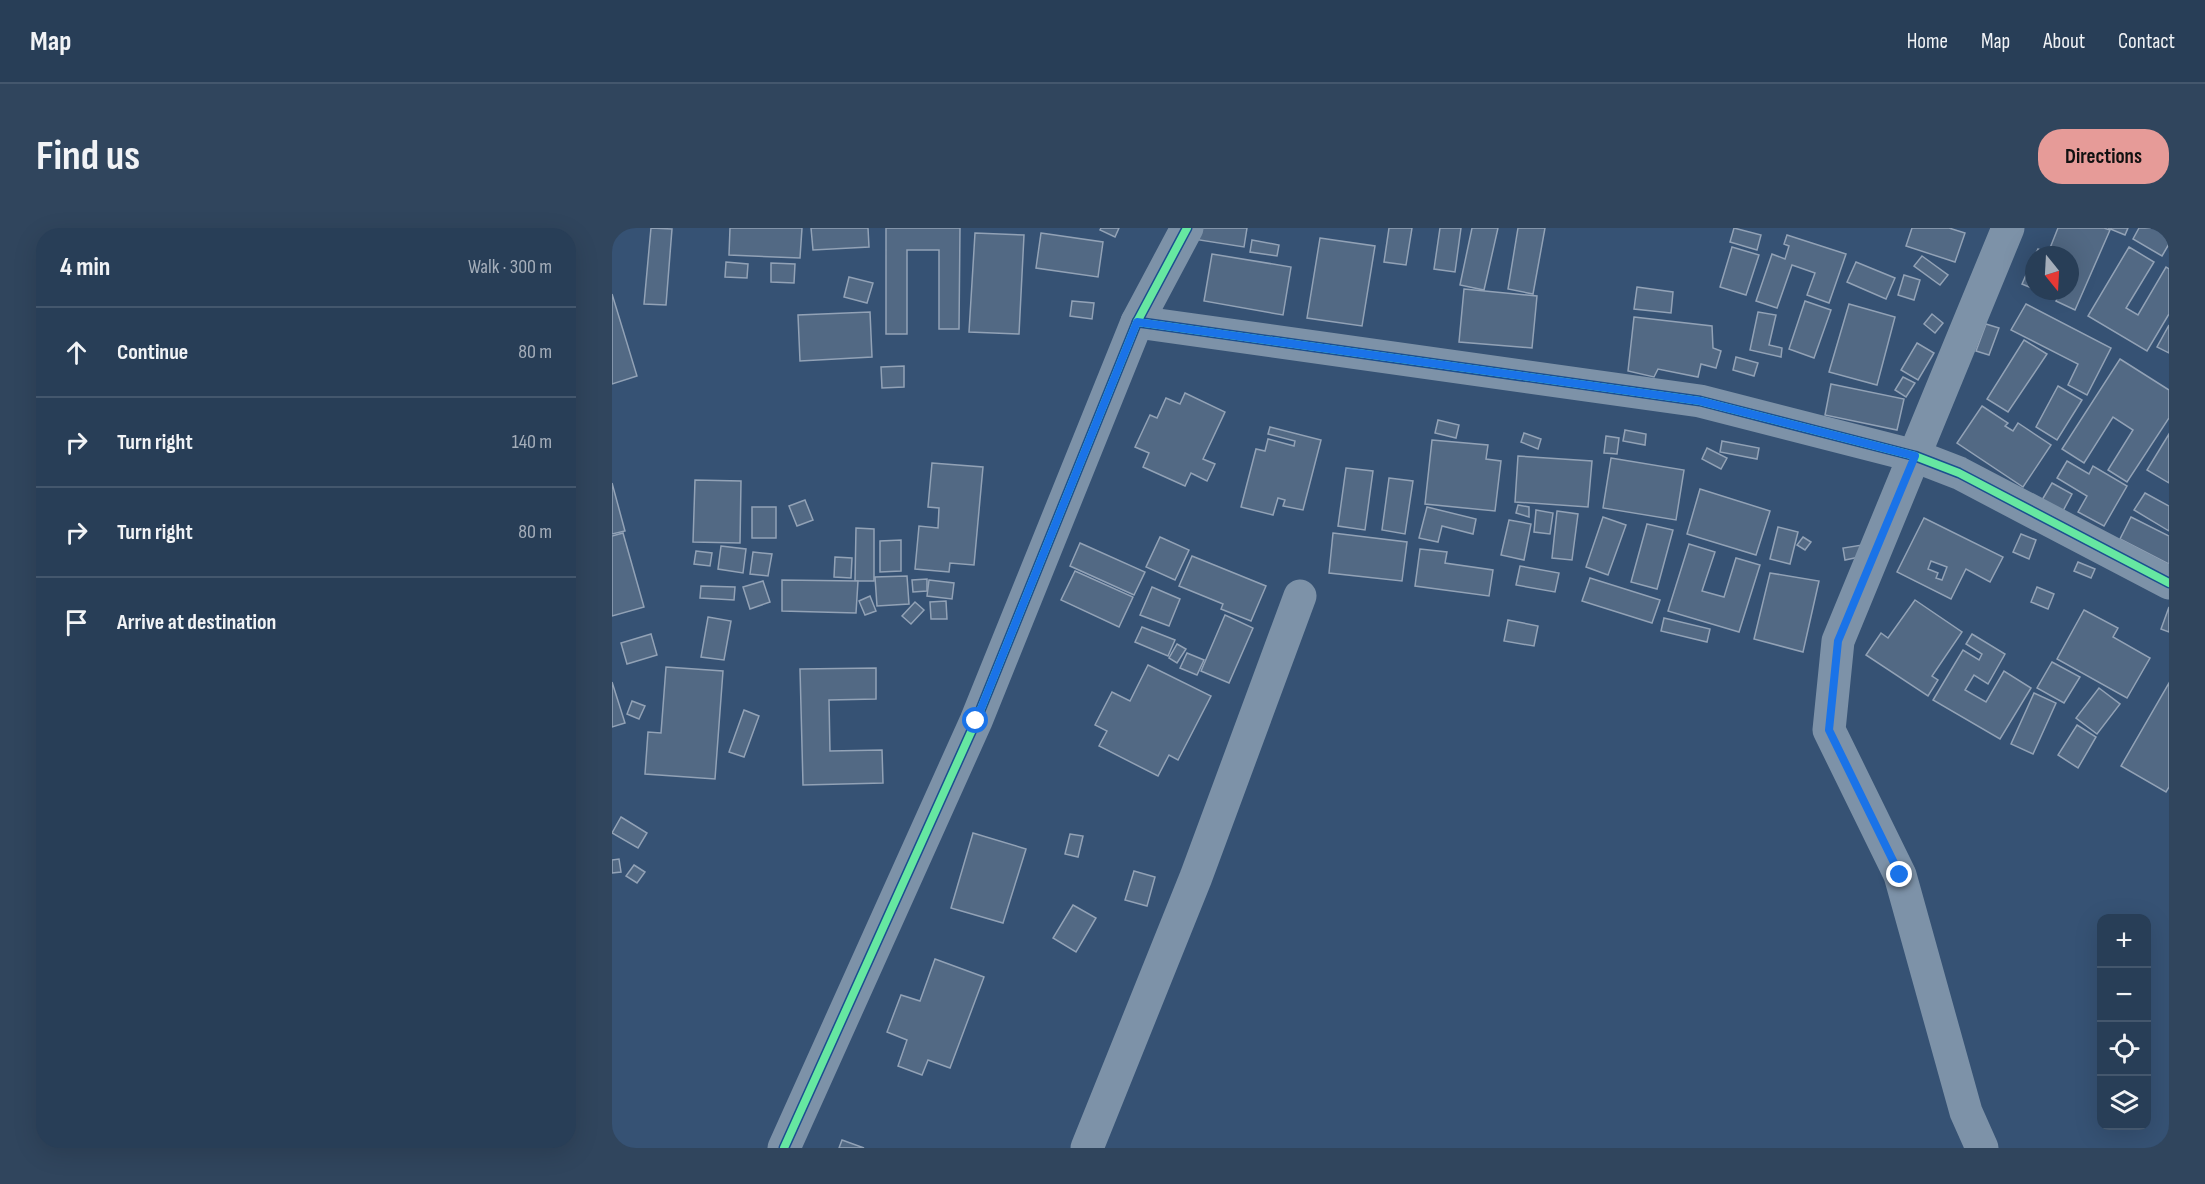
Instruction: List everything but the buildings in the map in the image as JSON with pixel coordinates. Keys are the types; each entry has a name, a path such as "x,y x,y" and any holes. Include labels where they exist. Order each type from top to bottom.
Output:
{"street":[{"path":"783,1148 976,721 1137,322 1187,228"},
{"path":"1982,1148 1966,1112 1900,875 1829,730 1838,641 2008,228"},
{"path":"1137,322 1700,401 1915,456 1959,473 2169,583"},
{"path":"1087,1148 1196,877 1300,596"}],"cycle path":[{"path":"784,1148 976,721 1137,322 1187,228"},
{"path":"1137,322 1700,401 1915,456 1959,473 2169,583"}],"route":[{"path":"976,721 1137,322 1700,401 1915,456 1838,641 1829,730 1900,875"}]}
